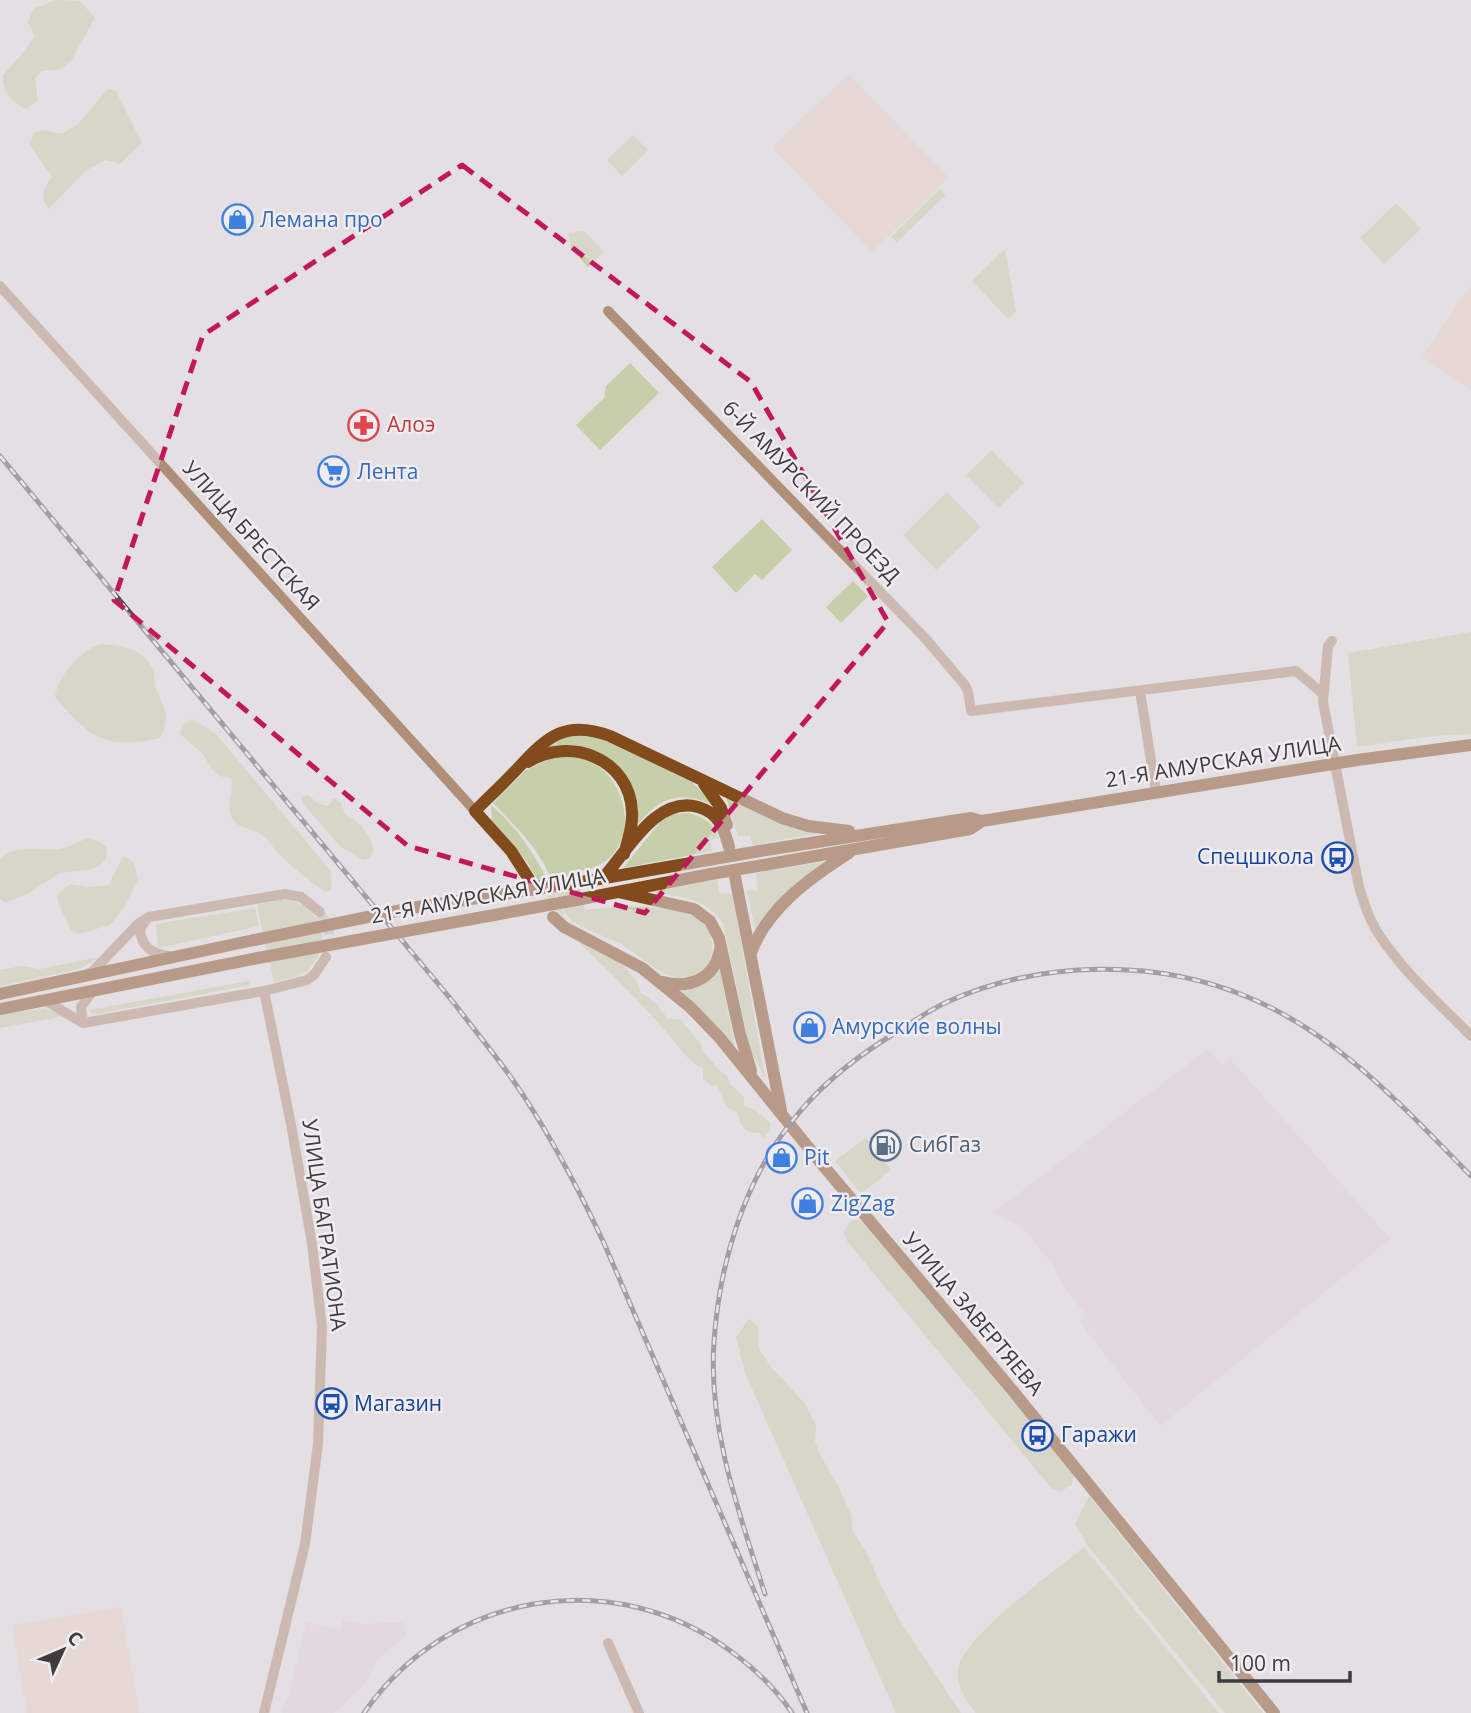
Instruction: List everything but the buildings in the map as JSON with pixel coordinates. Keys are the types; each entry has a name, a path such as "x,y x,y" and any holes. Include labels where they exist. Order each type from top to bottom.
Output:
{"main road":[{"path":"529,879 511,851 474,811 543,742 565,731 582,730 610,736 782,818 808,826 850,831 856,835"},
{"name":"21-Я АМУРСКАЯ УЛИЦА","path":"0,1009 258,958 970,829 982,821 1471,745"},
{"path":"518,768 540,755 557,750 584,752 606,764 622,779 631,801 632,825 624,854"},
{"path":"603,878 657,816 680,805 699,807 713,813 721,822 728,842 726,820 721,808 698,779"},
{"name":"21-Я АМУРСКАЯ УЛИЦА","path":"0,994 412,908 856,835 971,818 982,821"},
{"path":"750,957 761,929 777,911 811,880 855,850"},
{"path":"735,877 783,1115"},
{"path":"618,892 687,906 700,912 714,926 721,946 744,1053 758,1086 767,1087 774,1079"},
{"name":"УЛИЦА ЗАВЕРТЯЕВА","path":"553,917 564,927 631,960 662,982 704,1021 1013,1391 1273,1713"},
{"path":"662,982 681,985 701,979 717,962 721,946"}],"street":[{"name":"УЛИЦА БРЕСТСКАЯ","path":"0,286 474,811"},
{"name":"6-Й АМУРСКИЙ ПРОЕЗД","path":"608,311 925,638 964,684 968,691 971,711 1070,697 1140,691"},
{"path":"1332,641 1328,646 1323,694 1330,744 1359,887 1377,932 1411,975 1471,1036"},
{"path":"1156,792 1140,691 1296,671 1323,694"},
{"path":"77,978 93,971 138,924 149,917 285,894 301,897 320,912"},
{"path":"149,917 140,929 144,943 158,955 174,957"},
{"path":"46,1001 83,1023 264,991 307,980 314,975 326,957"},
{"name":"УЛИЦА БАГРАТИОНА","path":"264,991 312,1244 322,1327 318,1444 305,1544 264,1713"},
{"path":"83,1023 81,1007 92,992"},
{"path":"608,1643 639,1713"}],"highlighted area":[{"path":"462,165 751,382 888,622 645,913 408,846 114,600 203,335"}],"shaded area":[{"path":"849,74 949,178 872,252 772,147"},
{"path":"1471,286 1471,390 1422,356"},
{"path":"1208,1049 1223,1065 1230,1059 1390,1239 1160,1426 1080,1322 1086,1316 1053,1265 1023,1228 993,1213"},
{"path":"121,1607 139,1713 27,1713 12,1625"},
{"path":"343,1620 362,1624 403,1622 406,1636 378,1659 363,1686 334,1713 281,1713 289,1695 306,1622 340,1631"}],"green space":[{"path":"56,0 80,1 95,18 72,59 62,69 42,71 35,78 38,101 26,109 8,96 3,75 35,36 28,22 33,9"},
{"path":"108,89 116,91 142,143 120,164 106,160 85,171 49,209 44,193 52,177 29,144 35,132 44,130 62,134 78,124"},
{"path":"633,135 648,150 622,176 607,160"},
{"path":"940,189 946,195 897,242 891,237"},
{"path":"1396,203 1421,229 1384,264 1360,238"},
{"path":"584,231 604,252 588,267 571,249 568,233"},
{"path":"1005,249 1016,312 1008,319 972,281"},
{"path":"630,363 659,393 600,450 576,425 604,398 606,386"},
{"path":"992,450 1024,483 998,508 966,475"},
{"path":"947,492 981,527 936,570 903,535"},
{"path":"762,519 792,550 762,580 755,574 736,593 712,567"},
{"path":"853,581 868,596 841,623 826,607"},
{"path":"1471,632 1471,734 1433,736 1357,747 1348,653"},
{"path":"101,644 132,650 149,663 166,717 160,738 126,742 100,737 78,722 55,697 71,665 85,652"},
{"path":"192,719 216,734 330,870 331,890 325,892 289,864 260,833 234,821 230,811 231,778 219,776 202,753 180,734 184,724"},
{"path":"578,734 596,736 692,782 714,805 691,798 672,799 654,808 638,824 621,773 543,747 553,741"},
{"path":"556,756 580,758 598,767 611,779 624,810 625,826 621,842 611,856 594,867 576,871 585,910 650,907 685,913 698,919 707,928 712,943 710,959 702,972 691,978 667,974 621,944 569,918 539,855 493,803 526,770"},
{"path":"308,795 319,804 328,806 334,798 341,803 345,814 360,824 370,839 374,851 370,858 363,860 341,847 303,804 301,797"},
{"path":"726,797 819,833 753,845 750,835 738,837"},
{"path":"491,805 525,842 565,915 557,912 527,862 492,821"},
{"path":"688,813 703,818 714,828 719,838 710,840 712,851 623,868 661,821 674,814"},
{"path":"87,838 98,841 107,848 106,859 100,866 60,873 27,894 5,903 0,898 0,859 6,854 21,849 60,849"},
{"path":"123,856 134,862 138,880 125,906 110,925 79,934 71,930 57,895 70,884 88,887 109,885"},
{"path":"825,862 779,901 755,929 747,891 758,890 756,873"},
{"path":"717,880 720,894 732,893 765,1077 750,1049 723,923 709,908 693,900 655,893"},
{"path":"279,900 293,901 305,907 314,915 322,938 321,950 315,962 305,972 274,982 257,905"},
{"path":"255,908 259,926 158,948 156,924"},
{"path":"578,941 610,955 626,968 638,983 641,993 656,1003 668,1019 680,1019 719,1070 727,1075 730,1084 744,1097 744,1106 755,1110 770,1122 770,1129 763,1138 760,1133 744,1129 737,1112 726,1105 716,1085 712,1086 704,1078 703,1068 687,1057 638,1001"},
{"path":"99,957 80,969 0,986 0,970 22,966 40,969"},
{"path":"719,968 736,1052 678,989"},
{"path":"249,981 250,985 98,1014 89,1010"},
{"path":"44,1008 65,1016 0,1028 0,1015"},
{"path":"866,1138 891,1170 861,1194 835,1161"},
{"path":"859,1220 872,1232 1074,1474 1072,1485 1061,1491 1052,1489 847,1241 844,1232 850,1221"},
{"path":"749,1319 758,1326 759,1349 771,1367 806,1405 816,1425 815,1441 819,1453 838,1486 851,1515 853,1531 870,1559 879,1582 900,1621 961,1713 896,1713 745,1373 736,1337"},
{"path":"1089,1496 1263,1713 1225,1713 1088,1546 1075,1524"},
{"path":"1084,1547 1219,1713 976,1713 960,1688 958,1670 964,1656 976,1639 1012,1604"}],"tunnel":[{"path":"320,912 329,931 329,950"}],"railway":[{"path":"0,456 454,1003 524,1096 560,1157 603,1241 807,1713"},
{"path":"765,1594 728,1470 716,1407 714,1342 721,1284 728,1255 736,1227 759,1173 790,1124 824,1086 850,1064 926,1013 983,988 1059,972 1098,969 1138,971 1214,985 1283,1014 1342,1053 1395,1100 1471,1176"},
{"path":"364,1713 399,1672 440,1640 486,1617 535,1604 586,1600 637,1607 686,1624 749,1665 792,1713"}],"place":[{"name":"Лемана про","path":"237,220"},
{"name":"Алоэ","path":"364,425"},
{"name":"Лента","path":"334,472"},
{"name":"Спецшкола","path":"1337,857"},
{"name":"Амурские волны","path":"809,1027"},
{"name":"СибГаз","path":"886,1145"},
{"name":"Pit","path":"781,1158"},
{"name":"ZigZag","path":"808,1204"},
{"name":"Магазин","path":"331,1404"},
{"name":"Гаражи","path":"1038,1435"}]}
